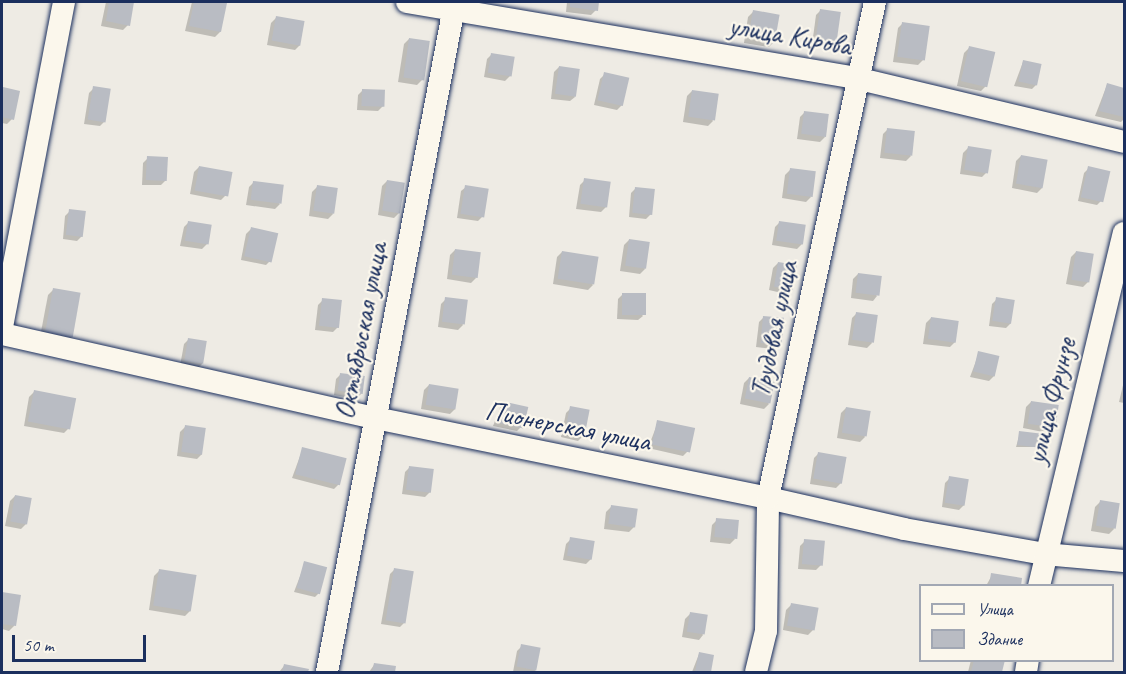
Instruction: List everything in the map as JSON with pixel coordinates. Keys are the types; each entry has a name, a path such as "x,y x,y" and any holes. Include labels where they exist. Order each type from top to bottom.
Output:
{"street":[{"path":"2,327 64,2"},
{"name":"улица Кирова","path":"407,2 454,5 860,79 1125,142"},
{"name":"Трудовая улица","path":"756,672 766,632 768,498 875,2"},
{"name":"Октябрьская улица","path":"327,672 454,5"},
{"name":"улица Фрунзе","path":"1039,584 1044,554 1125,233"},
{"name":"Пионерская улица","path":"2,334 375,418 768,498 904,530 1044,554 1125,561"}],"building":[{"path":"109,2 134,2 130,26 106,21"},
{"path":"194,2 227,3 221,32 189,26"},
{"path":"570,2 599,2 598,11 570,7"},
{"path":"820,9 841,12 836,43 816,40"},
{"path":"753,10 780,15 775,42 748,38"},
{"path":"276,16 305,21 300,46 272,41"},
{"path":"902,22 930,26 925,61 897,57"},
{"path":"409,38 430,41 424,81 403,78"},
{"path":"969,46 995,52 987,87 961,81"},
{"path":"491,53 515,57 512,77 488,73"},
{"path":"1023,60 1042,64 1037,85 1018,82"},
{"path":"559,66 580,69 576,97 555,94"},
{"path":"604,72 629,78 623,106 597,100"},
{"path":"1107,83 1124,88 1124,117 1099,111"},
{"path":"93,86 111,89 105,122 88,120"},
{"path":"3,87 20,91 14,120 2,117"},
{"path":"362,89 385,90 384,107 361,106"},
{"path":"692,90 719,94 715,120 688,117"},
{"path":"804,111 829,114 826,137 801,134"},
{"path":"887,128 915,131 912,156 884,153"},
{"path":"968,146 992,150 988,173 964,170"},
{"path":"1021,155 1048,160 1043,188 1016,184"},
{"path":"147,156 168,157 167,181 146,180"},
{"path":"199,166 232,172 228,197 195,191"},
{"path":"1088,166 1110,171 1103,202 1081,197"},
{"path":"790,168 816,171 813,197 787,194"},
{"path":"584,178 611,182 607,208 580,204"},
{"path":"387,180 405,183 400,213 382,211"},
{"path":"253,181 284,185 281,204 251,200"},
{"path":"317,185 338,188 334,214 313,211"},
{"path":"465,185 489,189 484,217 460,214"},
{"path":"635,187 655,189 652,215 632,213"},
{"path":"69,209 86,211 83,237 66,235"},
{"path":"188,221 212,225 209,245 185,241"},
{"path":"779,221 806,225 803,245 776,241"},
{"path":"251,227 278,233 272,263 244,256"},
{"path":"629,239 650,242 646,269 625,266"},
{"path":"455,249 481,252 478,278 452,275"},
{"path":"562,251 599,257 594,284 558,279"},
{"path":"1076,251 1094,254 1089,282 1071,280"},
{"path":"778,262 797,265 793,290 774,287"},
{"path":"858,273 882,276 879,296 856,293"},
{"path":"53,288 81,293 73,337 45,332"},
{"path":"622,293 646,293 646,315 622,315"},
{"path":"445,297 468,300 465,325 442,322"},
{"path":"996,297 1015,300 1011,324 992,321"},
{"path":"322,298 342,300 339,328 319,326"},
{"path":"856,312 878,315 874,343 852,340"},
{"path":"763,316 784,318 782,345 761,343"},
{"path":"931,317 959,321 956,343 928,339"},
{"path":"188,338 207,341 203,364 184,361"},
{"path":"978,351 999,356 995,376 973,371"},
{"path":"340,373 365,376 363,394 338,391"},
{"path":"749,377 775,382 770,404 745,399"},
{"path":"429,384 459,389 455,409 426,405"},
{"path":"34,390 76,398 70,430 28,421"},
{"path":"502,401 528,407 523,429 497,422"},
{"path":"1031,401 1059,405 1056,428 1028,424"},
{"path":"570,406 590,410 584,436 565,433"},
{"path":"846,407 871,411 867,437 842,433"},
{"path":"657,420 695,428 690,453 652,444"},
{"path":"185,425 206,428 202,455 181,452"},
{"path":"1019,431 1042,434 1040,448 1017,445"},
{"path":"302,447 347,458 340,485 295,474"},
{"path":"818,452 847,457 842,484 813,479"},
{"path":"409,466 434,469 431,493 406,490"},
{"path":"949,476 969,479 965,506 945,503"},
{"path":"15,495 32,498 27,525 10,522"},
{"path":"1100,500 1120,503 1116,529 1096,526"},
{"path":"611,505 638,509 635,528 608,524"},
{"path":"716,518 739,520 737,539 714,537"},
{"path":"570,537 595,541 592,560 567,556"},
{"path":"804,539 825,541 823,566 802,564"},
{"path":"304,561 327,567 320,594 297,588"},
{"path":"394,568 414,571 405,623 386,620"},
{"path":"159,569 197,575 191,611 153,606"},
{"path":"991,573 1022,578 1021,584 989,584"},
{"path":"2,592 21,595 16,626 2,624"},
{"path":"791,603 819,608 815,631 787,626"},
{"path":"690,612 708,615 705,635 687,632"},
{"path":"521,644 541,648 536,670 517,667"},
{"path":"699,652 714,655 711,672 695,672"},
{"path":"974,662 1004,662 1002,672 971,672"},
{"path":"374,663 396,666 395,672 372,672"},
{"path":"284,664 309,669 308,672 282,672"}]}
